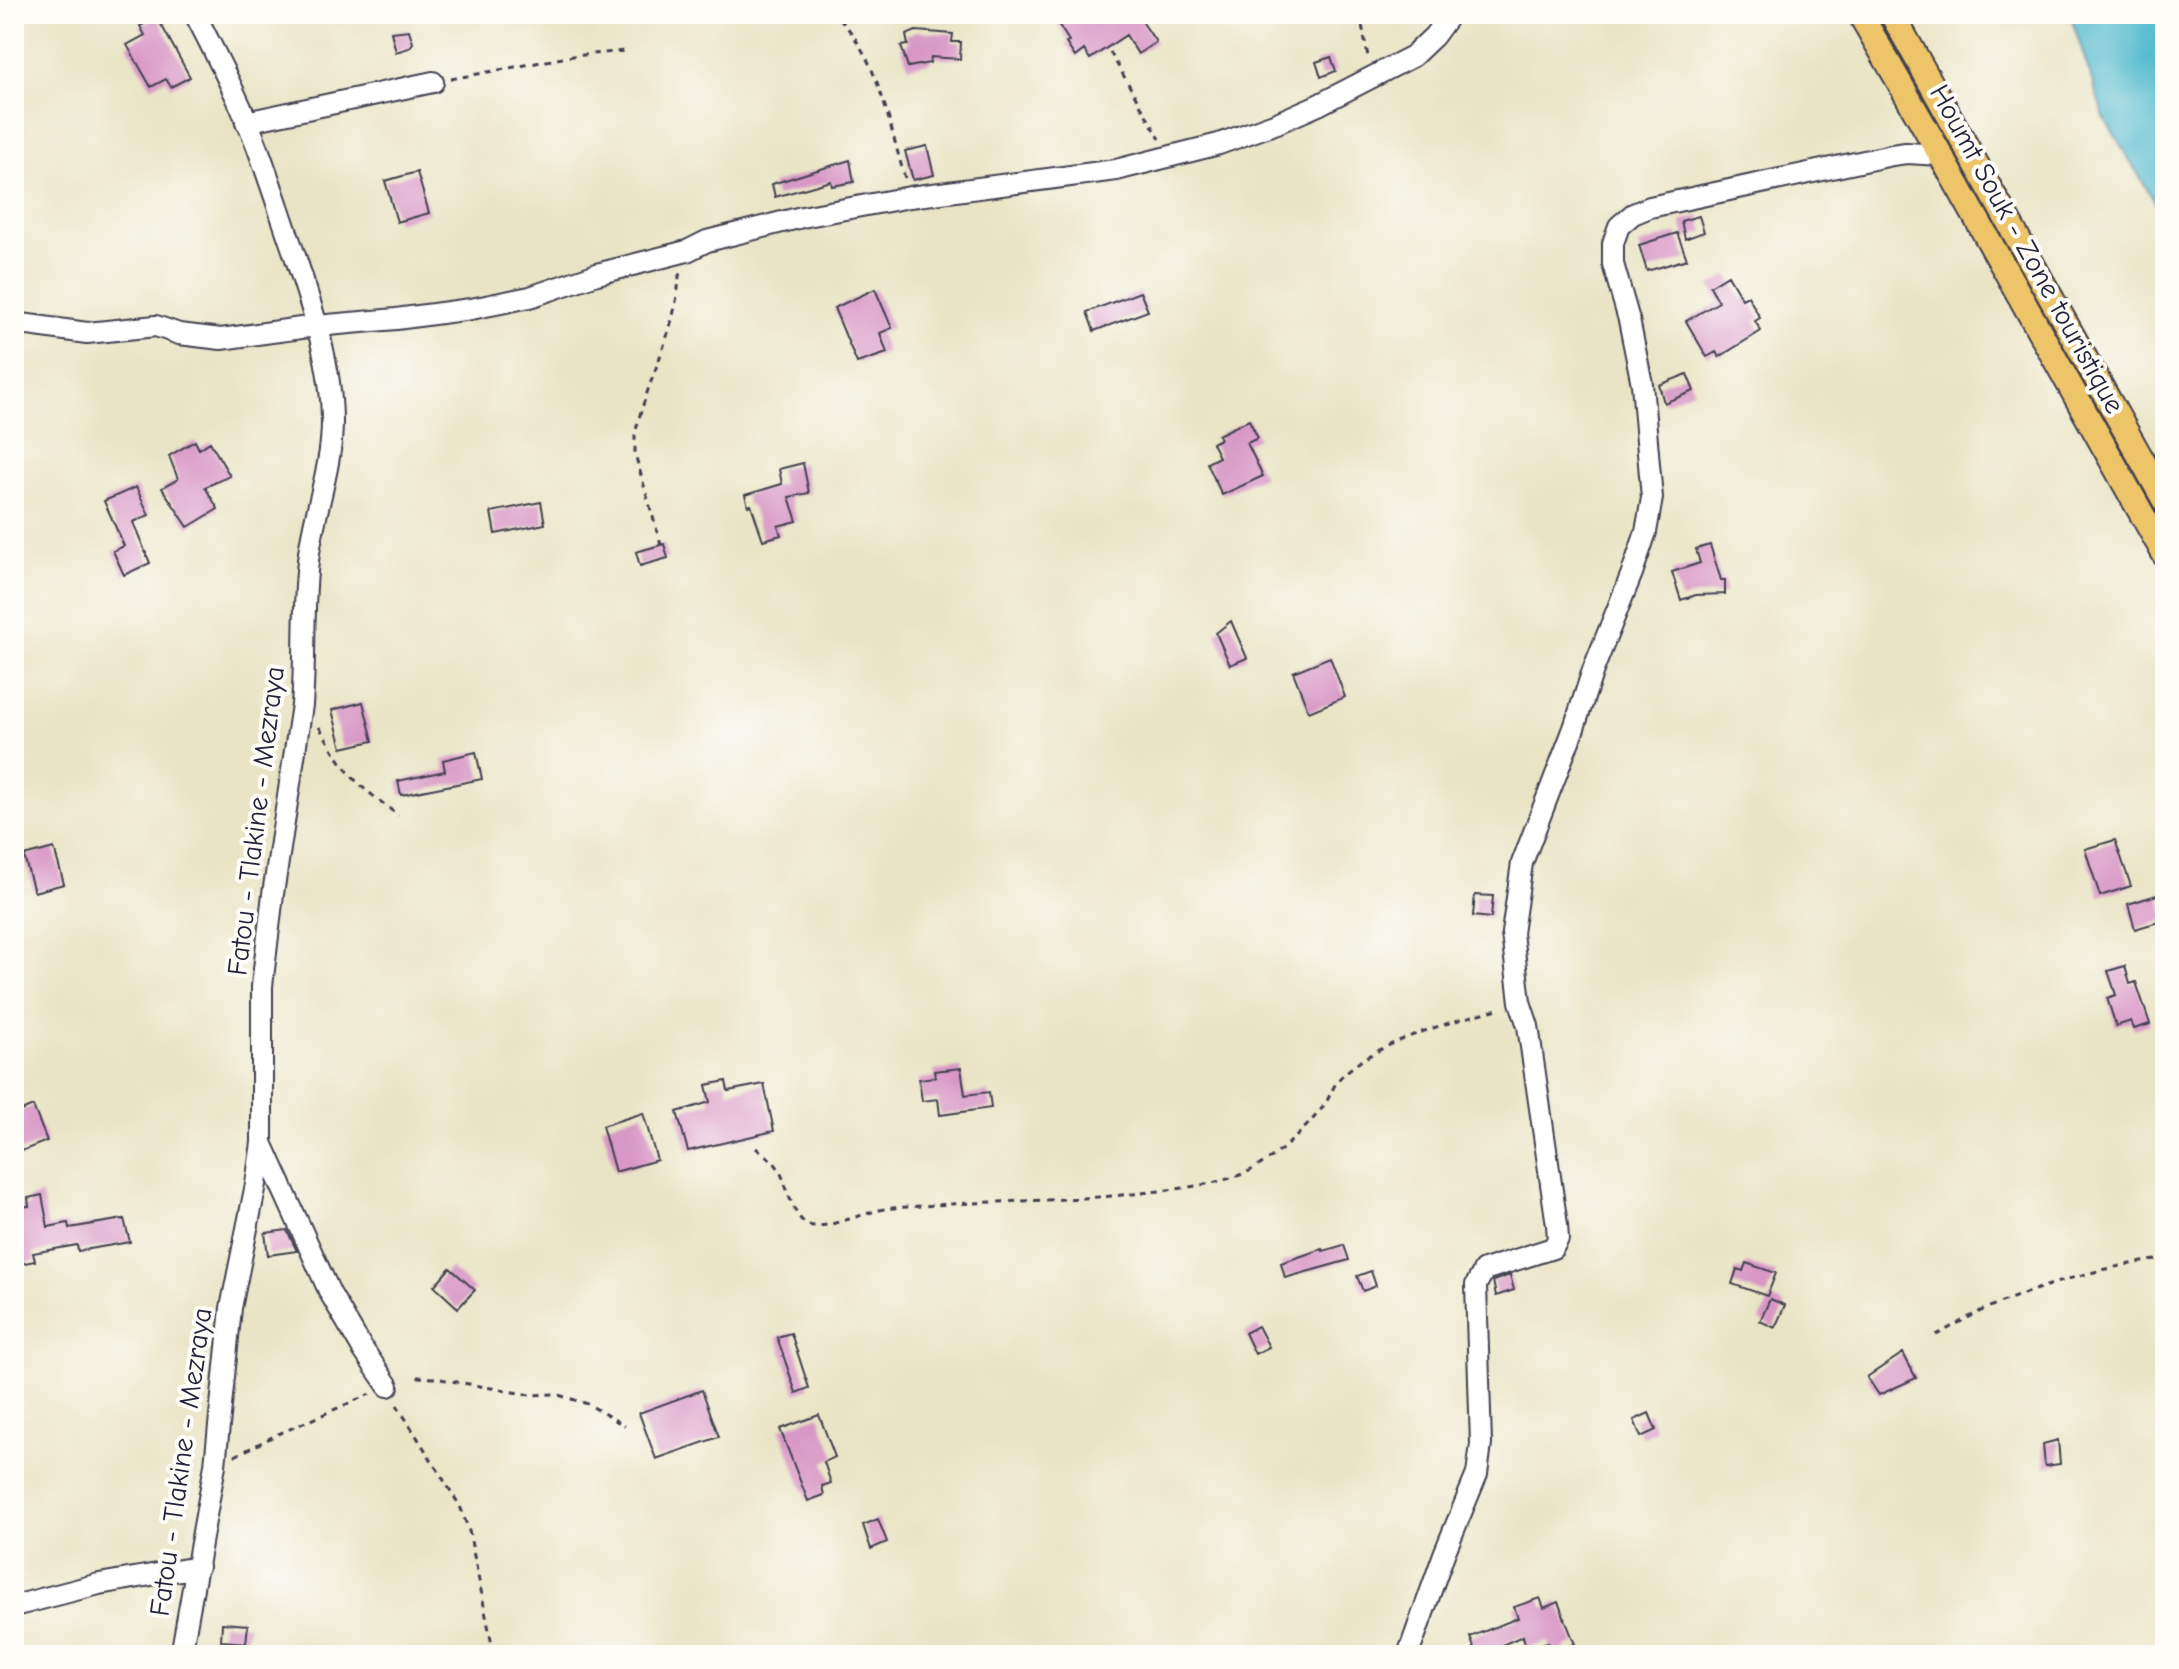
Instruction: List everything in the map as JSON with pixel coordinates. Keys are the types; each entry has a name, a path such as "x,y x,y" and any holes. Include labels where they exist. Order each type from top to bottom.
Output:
{"main road":[{"name":"Houmt Souk - Zone touristique","path":"1860,14 2165,555"},
{"path":"1892,14 2165,501"},
{"path":"1942,155 1965,145"}],"street":[{"name":"Fatou - Tlakine - Mezraya","path":"181,1655 215,1465 231,1308 262,1143 263,975 302,705 309,554 328,465 332,420 330,392 302,277 256,144 195,14"},
{"path":"14,323 87,333 156,326 179,334 221,339 396,319 530,297 597,274 687,251 707,241 802,217 910,197 1116,170 1219,144 1277,123 1413,56 1434,36 1450,14"},
{"path":"246,122 433,82"},
{"path":"1408,1655 1477,1474 1481,1444 1476,1285 1484,1270 1553,1248 1558,1239 1512,933 1522,863 1632,573 1646,532 1652,498 1642,384 1613,264 1613,243 1619,226 1633,214 1665,204 1892,155 1942,155"},
{"path":"262,1143 330,1293 388,1386"},
{"path":"14,1606 99,1584 198,1567"}],"path":[{"path":"1360,14 1368,56 1376,76"},
{"path":"840,19 852,32 873,70 910,197"},
{"path":"433,82 573,56 625,51"},
{"path":"1110,52 1161,141 1165,158"},
{"path":"661,545 635,454 635,435 673,315 679,275 690,270 687,251"},
{"path":"302,705 314,718 343,766 361,786 398,816"},
{"path":"756,1148 777,1165 797,1214 812,1227 884,1209 965,1202 1104,1198 1189,1187 1245,1173 1278,1152 1304,1130 1325,1104 1339,1079 1367,1058 1434,1027 1520,1002"},
{"path":"1936,1335 1995,1305 2066,1280 2165,1259"},
{"path":"417,1377 519,1393 555,1394 588,1404 625,1426"},
{"path":"215,1465 388,1386 460,1506 469,1531 494,1655"}],"water":[{"path":"2070,14 2165,14 2165,219 2104,117"}],"building":[{"path":"1052,14 1137,14 1156,42 1138,54 1126,35 1090,59 1084,50 1075,57"},
{"path":"157,17 190,77 171,87 166,79 151,87 127,45 145,35 140,26"},
{"path":"409,30 413,43 409,48 396,52 391,32"},
{"path":"916,31 953,34 952,42 961,42 960,59 931,57 930,63 908,67 901,46 908,45 906,35"},
{"path":"1331,57 1336,71 1321,77 1316,62"},
{"path":"927,146 934,175 913,180 905,151"},
{"path":"850,160 854,182 832,186 831,181 775,197 772,184"},
{"path":"417,172 429,213 397,222 385,181"},
{"path":"1699,216 1704,232 1685,239 1681,221"},
{"path":"1677,233 1687,259 1647,271 1639,245"},
{"path":"1728,275 1742,299 1748,296 1760,318 1755,321 1761,331 1719,357 1716,352 1707,357 1686,321 1719,302 1710,286"},
{"path":"875,289 892,328 880,333 887,353 857,363 834,308"},
{"path":"1140,292 1148,311 1094,331 1087,312"},
{"path":"1687,374 1694,391 1664,403 1659,385"},
{"path":"1249,420 1258,438 1247,443 1263,476 1222,495 1207,463 1219,457 1212,443 1220,439 1218,435"},
{"path":"195,441 199,449 210,442 230,476 205,487 218,509 188,527 162,488 178,479 169,456"},
{"path":"803,463 809,493 789,497 797,521 778,526 781,535 763,540 745,495 782,484 779,469"},
{"path":"136,487 149,515 133,522 150,563 124,575 113,551 124,546 104,501"},
{"path":"541,502 545,524 495,534 491,512"},
{"path":"664,544 668,558 640,566 636,552"},
{"path":"1710,545 1721,580 1725,580 1725,594 1696,595 1681,600 1672,572 1700,563 1696,549"},
{"path":"1231,621 1247,658 1230,665 1216,633"},
{"path":"1330,657 1345,697 1309,712 1293,672"},
{"path":"363,702 373,741 342,748 332,710"},
{"path":"476,752 482,779 401,795 398,781 445,771 443,760"},
{"path":"2115,840 2131,886 2100,896 2085,849"},
{"path":"54,848 64,884 34,892 24,856"},
{"path":"2160,894 2165,920 2135,929 2128,904"},
{"path":"1475,895 1493,896 1491,918 1473,916"},
{"path":"2125,966 2130,984 2136,982 2150,1024 2134,1029 2131,1021 2116,1026 2107,998 2116,995 2108,971"},
{"path":"961,1068 965,1095 989,1092 991,1108 940,1115 938,1099 922,1101 919,1079 935,1077 934,1071"},
{"path":"726,1081 728,1091 764,1084 774,1131 688,1151 677,1112 710,1102 706,1085"},
{"path":"33,1106 47,1141 14,1154 14,1114"},
{"path":"643,1113 657,1160 615,1172 602,1126"},
{"path":"42,1195 48,1227 68,1223 69,1228 124,1219 130,1242 78,1251 77,1245 33,1253 35,1261 14,1265 14,1207 29,1206 28,1198"},
{"path":"287,1230 297,1251 268,1255 265,1233"},
{"path":"1344,1245 1349,1260 1285,1278 1281,1263"},
{"path":"1746,1263 1776,1273 1767,1296 1732,1284 1737,1269 1743,1271"},
{"path":"450,1268 475,1290 458,1308 434,1286"},
{"path":"1371,1271 1376,1286 1363,1291 1357,1276"},
{"path":"1510,1275 1514,1290 1496,1296 1493,1281"},
{"path":"1770,1299 1785,1305 1775,1328 1760,1321"},
{"path":"1258,1326 1269,1347 1255,1354 1245,1333"},
{"path":"791,1333 809,1388 796,1393 777,1337"},
{"path":"1903,1353 1916,1378 1879,1395 1867,1377"},
{"path":"702,1390 719,1437 656,1459 639,1413"},
{"path":"1649,1413 1656,1430 1641,1437 1634,1420"},
{"path":"819,1415 835,1457 824,1462 831,1483 822,1486 824,1495 808,1501 780,1429"},
{"path":"2058,1440 2060,1464 2045,1466 2043,1444"},
{"path":"878,1519 887,1542 871,1549 863,1525"},
{"path":"1540,1598 1544,1608 1558,1602 1575,1644 1565,1647 1567,1655 1552,1655 1548,1642 1526,1648 1523,1636 1495,1648 1498,1655 1477,1655 1470,1637 1518,1618 1514,1607"},
{"path":"222,1623 248,1625 246,1643 221,1641"}]}
